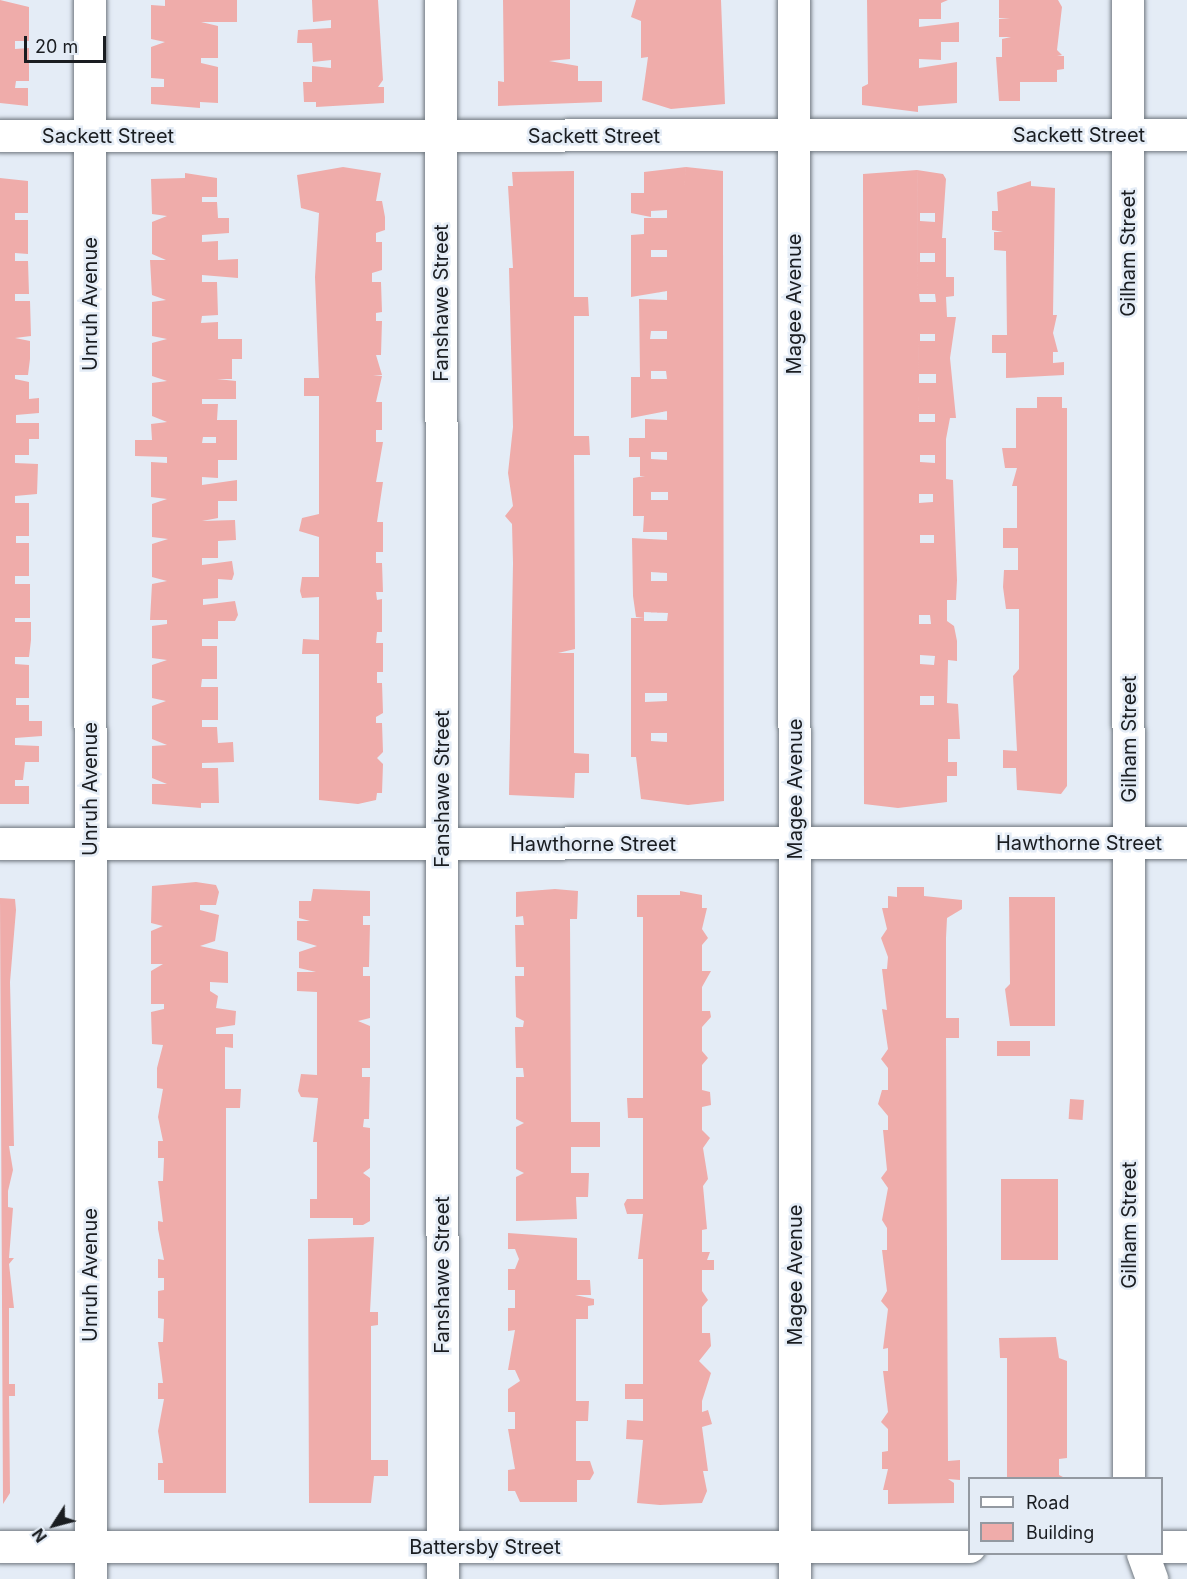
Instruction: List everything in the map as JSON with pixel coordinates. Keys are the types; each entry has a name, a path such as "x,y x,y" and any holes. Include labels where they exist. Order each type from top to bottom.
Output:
{"street":[{"name":"Unruh Avenue","path":"90,0 91,1579"},
{"name":"Fanshawe Street","path":"441,0 443,1579"},
{"name":"Magee Avenue","path":"794,0 795,1579"},
{"name":"Gilham Street","path":"1128,0 1129,1477"},
{"name":"Sackett Street","path":"0,136 1187,135"},
{"name":"Hawthorne Street","path":"0,844 1187,843"},
{"path":"1163,1546 1187,1546"},
{"name":"Battersby Street","path":"0,1547 968,1547"},
{"path":"1143,1555 1152,1579"}],"building":[{"path":"0,0 29,7 29,41 15,41 15,49 29,48 29,81 16,81 15,88 28,88 28,106 0,103"},
{"path":"165,0 237,0 237,22 201,22 218,26 218,58 201,58 201,63 218,67 218,103 200,102 200,108 151,104 151,87 164,87 164,79 151,78 151,47 165,42 151,39 151,5 165,6"},
{"path":"312,0 378,0 383,80 378,87 384,87 384,103 316,107 316,102 304,102 303,82 312,82 312,66 331,68 331,60 313,62 312,43 297,43 298,30 331,28 331,20 313,22"},
{"path":"503,0 570,0 570,59 549,61 578,66 578,81 602,81 602,102 498,106 498,81 504,82"},
{"path":"636,0 721,0 725,104 671,109 642,100 648,57 641,58 641,21 631,17"},
{"path":"867,0 948,0 941,3 941,19 919,19 919,27 959,22 959,42 941,42 941,60 919,59 919,68 957,62 957,103 918,106 918,112 862,105 862,87 868,84"},
{"path":"999,0 1058,0 1062,7 1057,50 1062,55 1057,56 1064,56 1064,69 1057,70 1057,82 1020,82 1020,101 999,101 996,57 1002,57 1002,39 1011,37 999,37 999,19 1010,19 999,18"},
{"path":"343,167 381,173 376,201 382,201 385,217 385,230 376,233 376,242 382,242 382,270 372,273 372,282 381,282 382,312 376,313 376,321 382,321 381,355 376,355 382,375 373,375 382,376 376,402 382,402 382,430 376,430 376,442 383,442 376,482 383,482 377,522 383,522 383,552 376,552 376,563 382,563 383,592 376,592 377,600 382,599 382,632 377,632 376,643 383,643 383,672 377,672 377,683 382,683 383,713 376,717 376,723 382,723 383,752 377,758 383,764 382,793 377,793 376,800 358,804 319,800 319,654 302,654 303,639 319,640 319,597 302,598 300,591 302,577 319,577 319,537 299,531 302,518 319,514 319,396 304,396 304,378 319,378 315,277 319,213 301,208 297,175"},
{"path":"686,167 723,171 724,801 688,805 641,799 636,757 631,757 631,618 644,618 636,617 633,596 632,538 667,540 667,532 643,532 644,516 633,516 633,478 645,476 640,476 640,457 629,457 629,438 645,438 645,419 667,420 667,411 631,418 631,377 640,377 639,299 667,300 667,291 631,297 631,235 644,234 644,218 667,218 667,210 651,211 651,217 631,213 631,193 644,193 644,172","holes":["651,250 667,250 667,257 651,257","651,331 667,331 667,339 650,339","651,371 666,371 667,379 651,379","651,452 667,452 667,460 651,459","651,492 668,492 668,500 651,500","651,572 667,573 667,581 651,581","644,612 668,613 667,621 644,621","645,693 667,693 667,701 645,702","651,733 667,733 667,742 651,741"]},
{"path":"917,170 943,174 946,179 942,238 946,238 946,277 954,277 954,296 946,297 947,317 956,317 950,358 956,418 950,418 946,439 946,479 953,480 957,580 956,600 947,600 947,621 954,626 957,661 948,660 947,703 958,704 960,739 948,739 948,762 957,762 957,776 947,776 947,802 898,808 864,804 863,174","holes":["920,213 935,213 935,222 920,221","920,253 935,253 935,262 920,262","919,294 935,294 936,302 920,302","920,334 935,334 935,341 920,341","919,374 936,374 936,383 919,383","919,414 935,414 935,422 919,422","920,455 935,455 935,463 920,462","919,494 933,494 933,502 919,503","920,535 934,535 934,543 920,543","919,615 930,615 931,624 919,624","920,655 935,656 934,665 920,664","920,696 934,696 934,705 920,705"]},
{"path":"574,171 574,297 588,297 589,316 574,316 574,436 589,436 590,455 574,455 575,649 558,653 574,653 574,753 589,754 589,773 575,773 574,798 509,795 513,563 512,524 505,516 513,506 508,473 513,427 509,268 513,268 508,186 513,186 512,172"},
{"path":"185,173 217,178 217,197 202,197 202,202 217,202 218,218 229,218 229,233 202,235 202,242 218,241 218,260 238,259 238,278 202,275 202,282 217,282 218,315 202,316 201,323 218,322 218,339 242,339 242,359 232,359 232,379 217,379 236,381 236,399 202,399 202,404 218,404 217,420 237,420 237,460 218,460 218,478 202,477 202,485 237,480 237,501 218,501 218,518 202,521 235,520 236,540 218,541 218,558 202,558 202,565 232,561 234,574 232,580 218,579 218,598 203,599 203,605 235,601 238,615 235,621 218,621 218,639 202,639 202,646 217,646 217,679 202,679 201,687 218,687 218,720 202,720 202,727 217,727 218,743 233,742 234,762 202,763 202,768 218,768 219,803 201,803 201,808 152,804 152,784 167,784 152,778 152,746 167,745 152,739 152,706 166,701 152,698 152,665 167,660 152,658 152,626 167,624 167,620 150,620 152,584 167,581 152,577 152,544 168,539 152,537 152,504 167,499 151,497 151,462 167,463 167,457 135,456 135,440 152,440 151,424 167,422 152,416 152,383 167,381 152,376 152,343 167,339 152,336 152,302 166,300 152,295 150,260 166,260 152,254 152,222 167,216 152,214 151,179 185,178","holes":["203,437 216,437 216,443 202,443"]},
{"path":"0,178 28,181 28,213 15,213 15,220 28,220 28,254 15,253 15,261 28,261 29,294 15,294 15,301 30,301 31,336 15,338 30,341 30,359 28,375 15,375 15,379 29,382 29,399 39,398 39,413 16,415 16,423 39,423 39,439 29,439 29,455 15,455 15,463 38,464 37,494 15,496 15,503 29,503 29,536 16,536 16,543 29,543 29,576 15,576 15,584 30,584 30,618 15,618 15,622 31,622 29,657 15,657 15,664 29,665 29,698 16,698 16,705 29,705 29,721 42,721 42,736 15,738 15,745 39,746 39,762 25,762 23,780 15,780 15,786 29,786 29,804 0,804"},
{"path":"1031,181 1031,186 1055,188 1053,315 1057,315 1053,333 1058,352 1053,352 1053,363 1064,362 1064,375 1006,378 1006,353 992,353 992,335 1007,335 1006,251 994,250 994,232 1003,232 992,230 992,211 998,211 997,192"},
{"path":"1037,397 1062,397 1062,408 1067,408 1067,786 1061,794 1017,790 1016,768 1003,768 1003,750 1017,751 1013,676 1019,669 1019,609 1006,609 1003,587 1004,570 1018,570 1018,548 1003,548 1003,528 1017,528 1017,486 1012,486 1017,468 1005,468 1002,448 1016,448 1016,408 1037,408"},
{"path":"196,882 216,885 219,892 216,905 200,905 200,910 219,915 215,941 200,946 228,952 228,983 210,982 210,991 218,996 216,1008 236,1011 235,1025 216,1028 216,1034 233,1034 233,1048 225,1047 225,1089 241,1089 240,1108 226,1108 226,1493 164,1493 164,1480 158,1480 158,1463 163,1463 158,1431 164,1399 158,1399 158,1383 163,1383 158,1342 163,1342 164,1319 158,1318 158,1291 164,1290 164,1278 158,1278 158,1259 164,1260 158,1229 158,1221 163,1222 158,1181 163,1181 164,1158 158,1158 158,1141 163,1141 158,1117 163,1089 157,1088 157,1068 163,1045 152,1044 151,1012 164,1009 164,1004 151,1004 151,971 163,964 151,964 151,931 163,926 151,923 152,886"},
{"path":"897,887 924,887 924,896 962,900 962,909 947,918 946,938 946,1018 959,1018 959,1038 946,1038 948,1461 960,1460 960,1480 948,1479 954,1483 954,1503 888,1504 888,1490 883,1490 888,1469 882,1469 882,1452 888,1451 888,1429 881,1422 888,1412 883,1371 888,1371 888,1348 883,1349 888,1309 881,1301 887,1291 882,1250 887,1250 887,1228 882,1220 888,1188 881,1178 887,1170 883,1130 888,1130 888,1116 878,1104 882,1090 888,1090 888,1068 881,1059 888,1049 882,1009 887,1010 882,969 887,969 888,957 881,938 887,929 882,908 888,908 888,896 897,897"},
{"path":"313,889 370,891 370,916 363,916 363,925 370,925 369,967 363,967 363,976 370,976 370,1018 358,1021 370,1026 370,1068 362,1068 362,1077 370,1077 369,1119 364,1119 363,1127 370,1128 370,1168 363,1173 370,1178 370,1221 363,1225 353,1225 353,1218 310,1218 310,1199 317,1199 317,1142 313,1142 318,1098 301,1097 298,1091 301,1074 317,1075 317,992 297,991 297,972 316,972 299,968 299,952 317,946 297,940 297,921 310,921 299,918 299,901 311,901"},
{"path":"555,889 578,891 577,919 570,919 571,1122 600,1122 600,1147 571,1147 571,1173 589,1173 588,1197 576,1197 577,1219 516,1221 516,1177 524,1173 516,1169 516,1127 524,1123 516,1119 516,1077 524,1077 523,1068 516,1068 515,1027 523,1027 524,1021 516,1017 515,976 524,976 524,967 516,967 515,925 524,925 523,916 516,917 516,892"},
{"path":"680,891 702,895 702,908 707,908 702,929 708,938 702,945 702,971 711,971 702,987 702,1011 710,1011 711,1017 702,1027 702,1051 708,1058 702,1065 702,1090 710,1092 711,1105 702,1107 702,1130 710,1138 703,1148 708,1179 703,1186 707,1229 702,1230 702,1252 710,1252 707,1260 714,1260 714,1270 702,1270 702,1291 708,1300 702,1307 702,1333 710,1333 711,1346 699,1361 711,1373 702,1401 702,1412 708,1410 712,1424 702,1427 708,1471 703,1471 707,1491 702,1503 660,1505 637,1503 643,1440 626,1439 627,1420 643,1421 643,1399 625,1399 625,1384 643,1384 643,1259 638,1259 643,1214 627,1214 624,1204 627,1199 643,1199 643,1118 628,1118 627,1098 643,1098 643,917 637,917 637,895 680,895"},
{"path":"1009,897 1055,897 1055,1026 1010,1026 1005,989 1010,984"},
{"path":"0,898 15,899 16,910 10,982 14,1146 9,1146 13,1170 8,1191 8,1207 13,1208 9,1258 14,1258 9,1264 14,1308 9,1308 9,1384 15,1384 15,1396 9,1396 10,1493 3,1504"},
{"path":"997,1041 1030,1041 1030,1056 997,1056"},
{"path":"1070,1099 1084,1100 1083,1120 1069,1119"},
{"path":"1001,1179 1058,1179 1058,1260 1001,1260"},
{"path":"508,1233 577,1238 577,1280 590,1280 591,1295 575,1295 594,1299 594,1305 588,1306 588,1319 576,1319 576,1401 589,1401 588,1421 576,1421 576,1461 590,1461 594,1473 590,1480 577,1480 577,1502 520,1502 515,1491 508,1491 508,1470 515,1469 508,1429 515,1429 515,1412 508,1412 508,1389 520,1381 515,1370 508,1370 515,1330 508,1331 508,1308 515,1308 515,1290 508,1290 508,1269 515,1269 519,1259 515,1249 508,1249"},
{"path":"374,1237 370,1312 378,1312 378,1325 371,1326 371,1460 388,1460 388,1476 374,1476 371,1503 309,1503 308,1239"},
{"path":"1056,1337 1059,1358 1067,1361 1067,1458 1059,1459 1059,1475 1063,1477 1007,1477 1007,1358 1000,1358 999,1338"}]}
